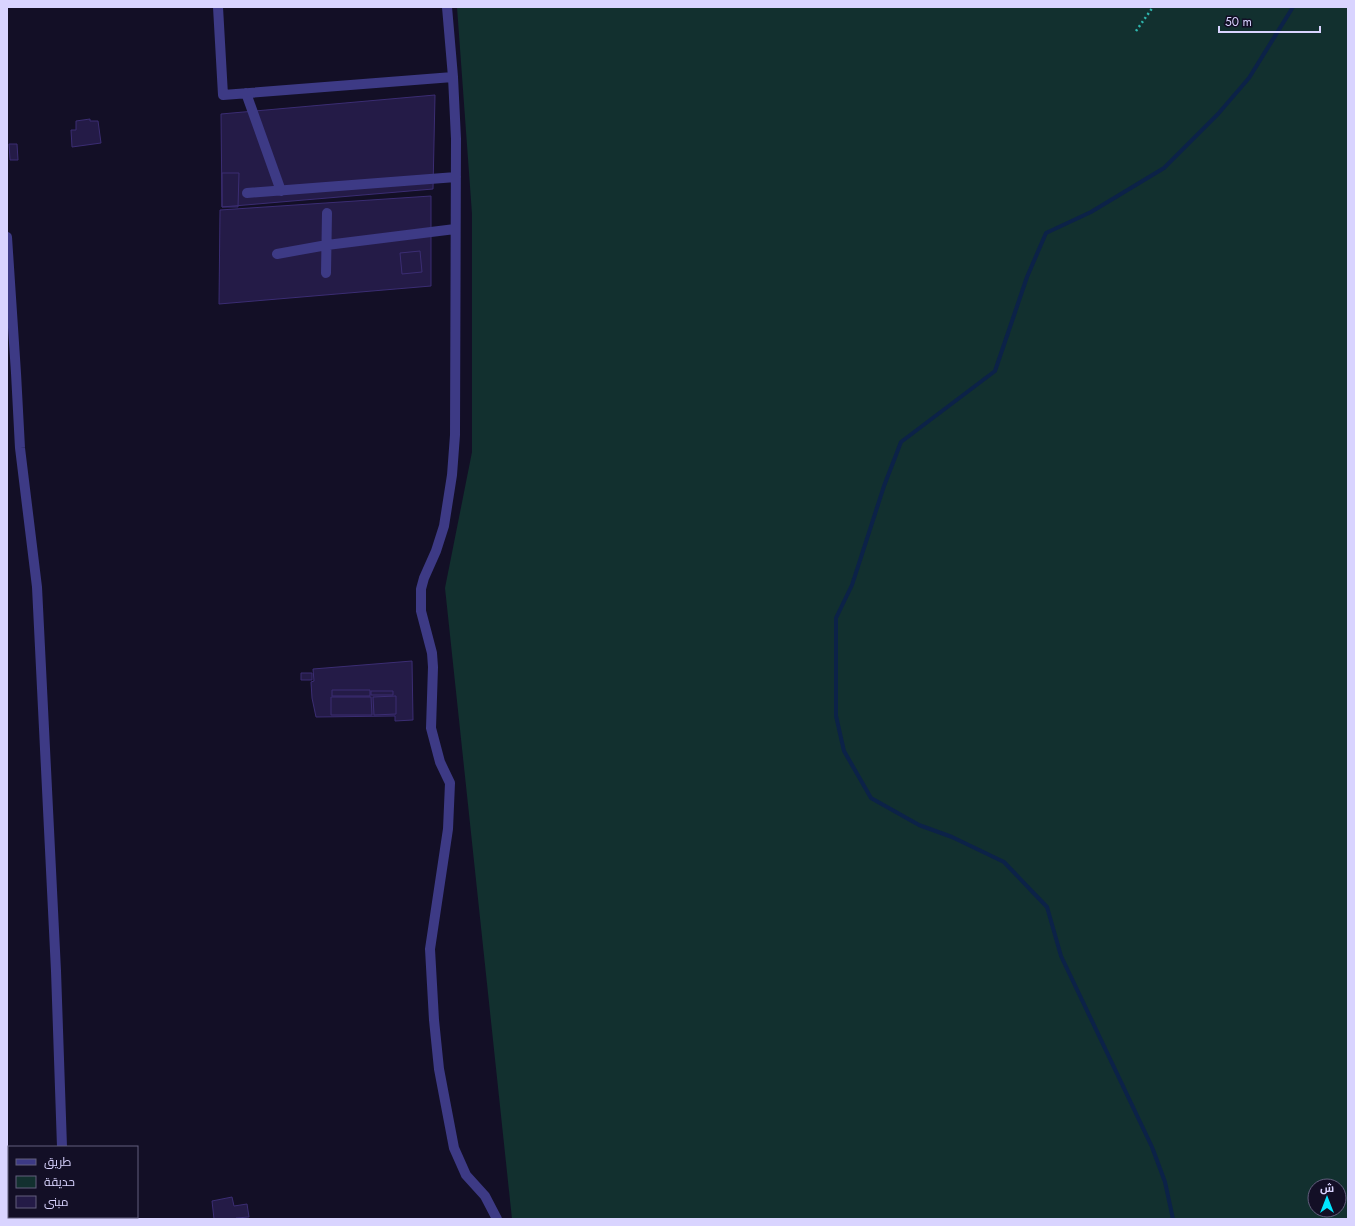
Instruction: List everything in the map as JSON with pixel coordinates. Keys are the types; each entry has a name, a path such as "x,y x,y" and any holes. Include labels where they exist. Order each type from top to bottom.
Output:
{"street":[{"path":"218,7 222,95 453,77"},
{"path":"447,7 453,77 456,139 455,436 452,475 444,526 436,551 424,578 420,599 421,611 432,653 431,728 440,762 450,783 448,829 430,949 434,1020 439,1069 454,1148 466,1175 485,1196 497,1219"},
{"path":"246,93 281,191"},
{"path":"247,194 456,177"},
{"path":"326,273 327,213"},
{"path":"277,254 327,245 455,229"},
{"path":"7,237 20,448 37,587 56,963 62,1146"}],"path":[{"path":"1136,31 1153,7"}],"green space":[{"path":"457,7 1348,7 1348,1219 512,1219 445,588 472,452 472,214"}],"building":[{"path":"435,95 433,189 222,207 221,114"},
{"path":"90,119 90,121 98,121 101,143 72,147 71,130 76,130 76,121"},
{"path":"9,144 17,144 18,160 10,160"},
{"path":"222,173 239,173 238,207 222,207"},
{"path":"431,196 431,286 219,304 220,210"},
{"path":"420,251 422,272 402,274 400,253"},
{"path":"412,661 413,720 395,721 395,716 316,717 312,698 311,682 314,681 313,669"},
{"path":"301,673 312,673 312,680 301,680"},
{"path":"332,690 370,690 370,696 332,696"},
{"path":"371,691 393,691 393,695 371,695"},
{"path":"396,696 396,714 374,715 373,697"},
{"path":"331,697 371,697 372,715 331,715"},
{"path":"7,1155 8,1155 8,1172"},
{"path":"232,1197 234,1206 247,1204 249,1217 236,1219 214,1219 212,1201"}],"waterway":[{"path":"1173,1219 1165,1182 1152,1147 1061,956 1047,907 1004,862 952,837 919,825 871,798 844,751 836,716 836,618 852,585 884,486 901,442 995,371 1027,277 1046,233 1091,212 1164,168 1218,114 1249,78 1293,7"}]}
